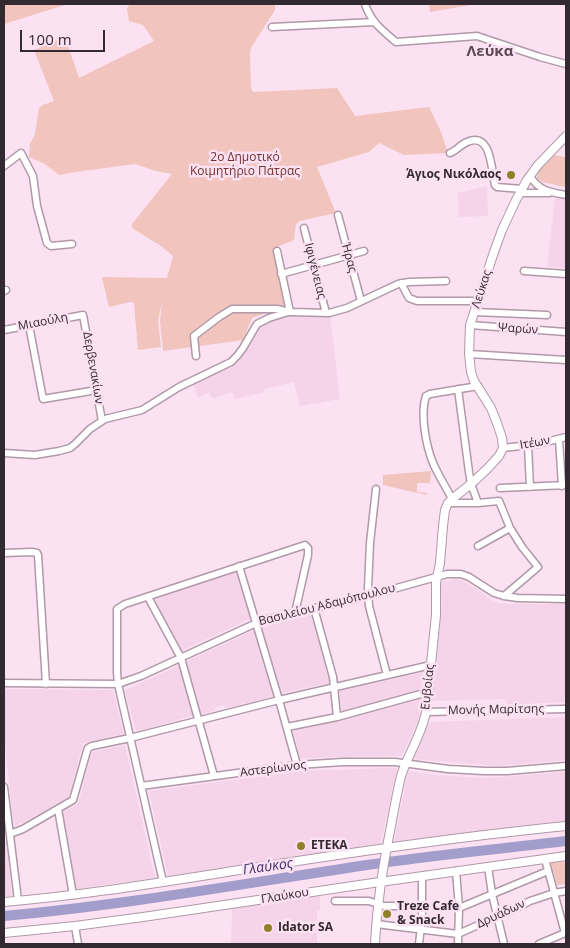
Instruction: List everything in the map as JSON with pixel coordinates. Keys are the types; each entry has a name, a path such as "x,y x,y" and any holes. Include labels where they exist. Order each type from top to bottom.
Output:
{"main road":[{"name":"Λεύκας","path":"503,448 502,438 491,408 471,372 469,354 470,325 502,230 521,191 544,158 566,136"},
{"path":"450,501 493,463 503,448"},
{"name":"Ευβοίας","path":"375,944 385,851 397,794 405,764 422,726 426,712 444,517 450,501"},
{"path":"4,902 566,826"},
{"name":"Γλαύκου","path":"4,933 153,916 381,879 422,876 566,856"}],"street":[{"path":"365,4 368,14 374,22 396,42 477,36 566,64"},
{"path":"272,27 374,22"},
{"path":"450,153 467,142 481,141 485,144 489,154 497,187 566,195"},
{"path":"4,166 21,153 33,176 37,206 47,243 51,246 72,244"},
{"path":"530,176 538,186 553,193"},
{"name":"Ήρας","path":"338,215 361,301"},
{"name":"Ιφιγένειας","path":"304,228 326,313"},
{"path":"277,251 289,312"},
{"path":"281,274 364,251"},
{"path":"524,271 566,274"},
{"path":"196,356 194,336 232,309 277,309 289,312 326,313 340,310 401,283 446,280"},
{"path":"401,283 409,298 417,301 478,302"},
{"path":"4,453 35,455 74,446 90,429 102,421 142,410 179,387 233,361 240,354 257,324 289,312"},
{"path":"474,312 546,315"},
{"name":"Δερβενακίων","path":"83,315 102,421"},
{"name":"Μιαούλη","path":"4,330 83,315"},
{"path":"29,325 43,399 96,390"},
{"name":"Ψαρών","path":"470,325 566,332"},
{"path":"469,354 566,360"},
{"path":"478,386 426,396 424,408 425,426 431,458 450,501 478,503 499,501 510,528 538,567 504,596"},
{"path":"458,389 471,484 478,503"},
{"path":"500,488 564,486 563,438"},
{"name":"Ιτέων","path":"503,448 528,446 563,438"},
{"path":"528,446 530,488"},
{"path":"376,489 370,543 368,596 387,675"},
{"path":"478,546 510,528"},
{"path":"163,882 118,684 117,609 125,604 148,596 301,546 307,546 308,555 295,613"},
{"path":"4,553 32,552 38,555 46,684"},
{"path":"239,566 297,766"},
{"name":"Βασιλείου Αδαμόπουλου","path":"4,683 118,684 141,676 256,623 368,596 447,574 461,574 469,577 494,593 504,596 566,599"},
{"path":"148,596 180,658 214,776"},
{"path":"314,608 333,677 337,717"},
{"path":"10,834 58,809 74,798 88,748 279,700 430,665"},
{"path":"287,727 337,717 428,692"},
{"name":"Μονής Μαρίτσης","path":"426,712 566,709"},
{"name":"Αστερίωνος","path":"141,786 328,763 395,762 448,769 484,771 566,766"},
{"path":"4,787 18,900"},
{"path":"58,809 73,894"},
{"path":"540,944 565,933 545,858"},
{"path":"488,866 492,894 504,944"},
{"path":"456,871 459,908 458,944"},
{"path":"459,908 548,871"},
{"path":"419,944 422,876"},
{"name":"Δρυάδων","path":"458,934 530,900 566,891"},
{"path":"335,901 369,901 387,906 422,906"},
{"path":"376,924 458,934"},
{"path":"75,926 78,944"}],"shaded area":[{"path":"487,186 488,216 459,217 458,193"},
{"path":"555,198 566,200 566,268 547,267"},
{"path":"289,315 330,315 340,399 300,406 294,382 264,389 265,392 235,399 232,392 213,399 209,392 198,398 193,384 231,364 239,362 261,326 270,320"},
{"path":"237,569 252,618 181,651 154,599"},
{"path":"458,578 498,603 566,604 566,702 507,705 506,699 432,701 442,606 440,583"},
{"path":"311,615 330,683 281,693 262,628"},
{"path":"255,630 275,696 227,708 223,705 216,707 214,711 201,714 185,662"},
{"path":"180,665 194,715 136,732 125,690"},
{"path":"423,672 421,690 342,712 339,691"},
{"path":"4,689 113,690 124,734 83,743 69,797 14,827 4,739"},
{"path":"421,697 419,718 402,756 300,759 293,729 340,720"},
{"path":"566,717 566,760 497,766 413,759 430,722"},
{"path":"125,745 155,878 74,889 61,813 78,804 92,752"},
{"path":"397,768 381,843 168,876 149,791 302,771"},
{"path":"408,771 486,778 566,772 566,821 394,842"},
{"path":"4,825 12,896 4,896"},
{"path":"320,896 320,910 317,911 317,944 231,944 232,908"}],"green space":[{"path":"4,4 68,4 4,24"},
{"name":"2o Δημοτικό Κοιμητήριο Πάτρας","path":"130,4 275,4 275,10 251,48 251,88 253,92 337,88 355,116 429,107 441,132 448,153 404,155 379,143 369,152 317,167 336,213 300,221 296,224 294,239 274,248 287,306 252,318 243,340 163,351 160,321 162,302 158,321 161,347 138,350 134,303 130,302 109,307 102,277 167,278 173,256 132,228 132,224 172,174 135,164 59,175 45,164 29,157 30,144 35,134 39,108 54,101 34,50 65,37 79,78 154,41 143,25 129,21 127,8"},
{"path":"429,4 476,4 430,12"},
{"path":"552,155 566,157 566,187 542,182 537,178 538,172"},
{"path":"431,471 430,483 417,483 417,492 427,493 427,495 383,485 383,475"},
{"path":"566,862 566,884 557,885 551,863"}],"waterway":[{"name":"Γλαύκος","path":"4,916 141,900 392,861 566,841"}],"place":[{"name":"Άγιος Νικόλαος","path":"511,175"},
{"name":"ΕΤΕΚΑ","path":"301,846"},
{"name":"Treze Cafe & Snack","path":"387,914"},
{"name":"Idator SA","path":"268,928"}],"district":[{"name":"Λεύκα","path":"490,52"}]}
